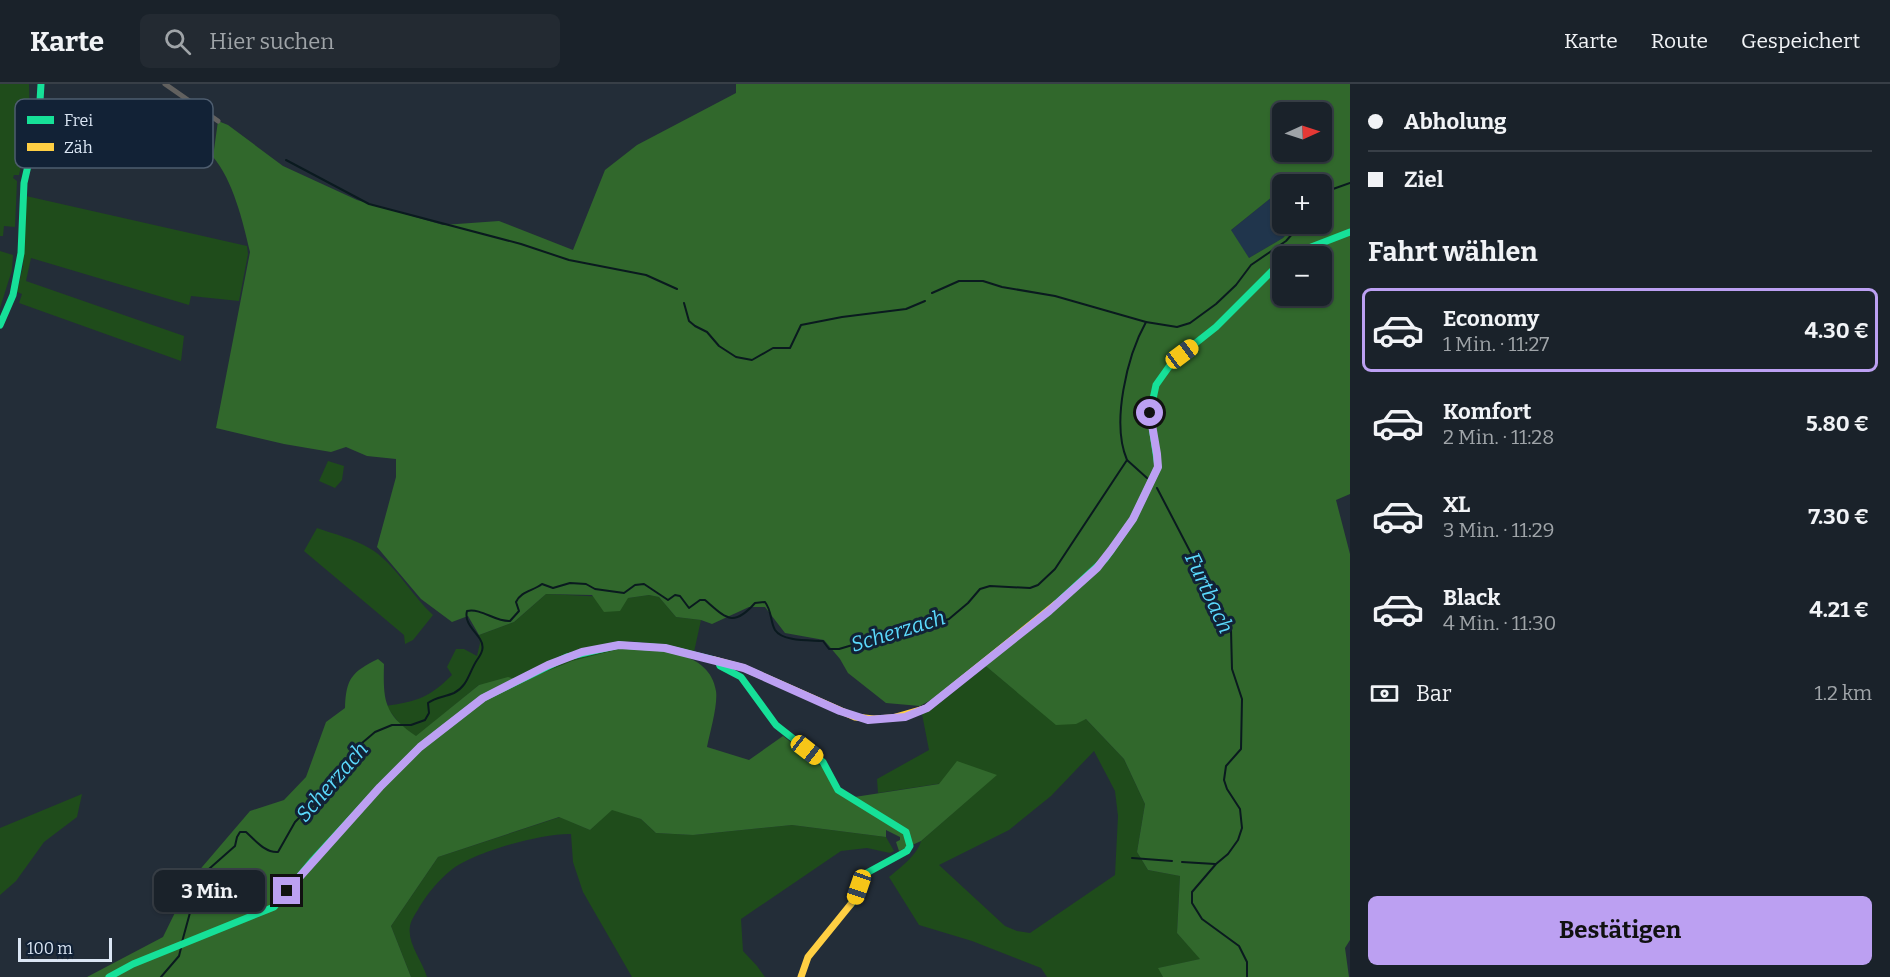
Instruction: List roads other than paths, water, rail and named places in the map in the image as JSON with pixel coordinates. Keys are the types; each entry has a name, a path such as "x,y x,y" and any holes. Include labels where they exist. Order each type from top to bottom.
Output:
{"street":[{"path":"40,99 41,84"},
{"path":"165,84 187,99"},
{"path":"213,117 218,120"},
{"path":"0,325 13,295 20,261 24,183 27,168"},
{"path":"1310,246 1340,238 1350,232"},
{"path":"109,977 133,964 173,950 274,907 380,787 420,747 483,698 567,657 608,647 644,645 744,668 855,717 868,720 905,717 927,708 1049,611 1104,559 1133,519 1158,467 1150,413 1152,398 1160,378 1173,361 1216,327 1272,270"},
{"path":"718,661 720,666 741,677 776,725 823,762 838,790 891,821 906,832 909,838 910,846 907,851 863,875 855,898 808,957 801,977"}],"waterway":[{"path":"286,160 369,204 521,244 569,260 646,275 677,289"},
{"name":"Scherzach","path":"1332,190 1350,183"},
{"name":"Scherzach","path":"182,942 191,909 192,891 201,876 235,846 240,832 246,832 265,848 278,852 295,822 336,781 362,743 375,732 392,725 411,725 425,720 429,713 428,703 454,693 462,687 483,647 468,622 467,611 478,611 510,621 519,611 516,602 518,598 542,584 553,588 570,583 586,584 595,589 624,593 635,585 644,584 668,600 675,595 680,596 689,608 700,600 705,600 730,618 741,616 755,603 765,602 773,627 779,634 797,640 823,641 829,649 839,649 856,644 867,645 884,635 905,633 949,619 980,589 990,586 1030,588 1038,585 1055,569 1127,460 1122,445 1121,428 1123,390 1133,353 1146,322 1177,327 1190,323 1216,304 1236,285 1251,265 1286,241 1292,234"},
{"path":"932,293 959,281 983,281 1002,287 1055,296 1146,322"},
{"path":"684,303 689,321 707,332 719,346 736,357 752,360 773,348 790,348 801,325 906,309 925,301"},
{"name":"Furtbach","path":"1127,460 1147,478"},
{"name":"Furtbach","path":"1157,488 1231,630 1232,669 1242,699 1241,749 1226,766 1224,780 1240,809 1242,828 1238,840 1228,854 1216,864 1192,892 1192,903 1202,919 1239,946 1247,962 1247,977"},
{"path":"1132,858 1172,861"},
{"path":"1182,862 1215,864"},
{"name":"Scherzach","path":"161,977 179,956 181,948"}]}
